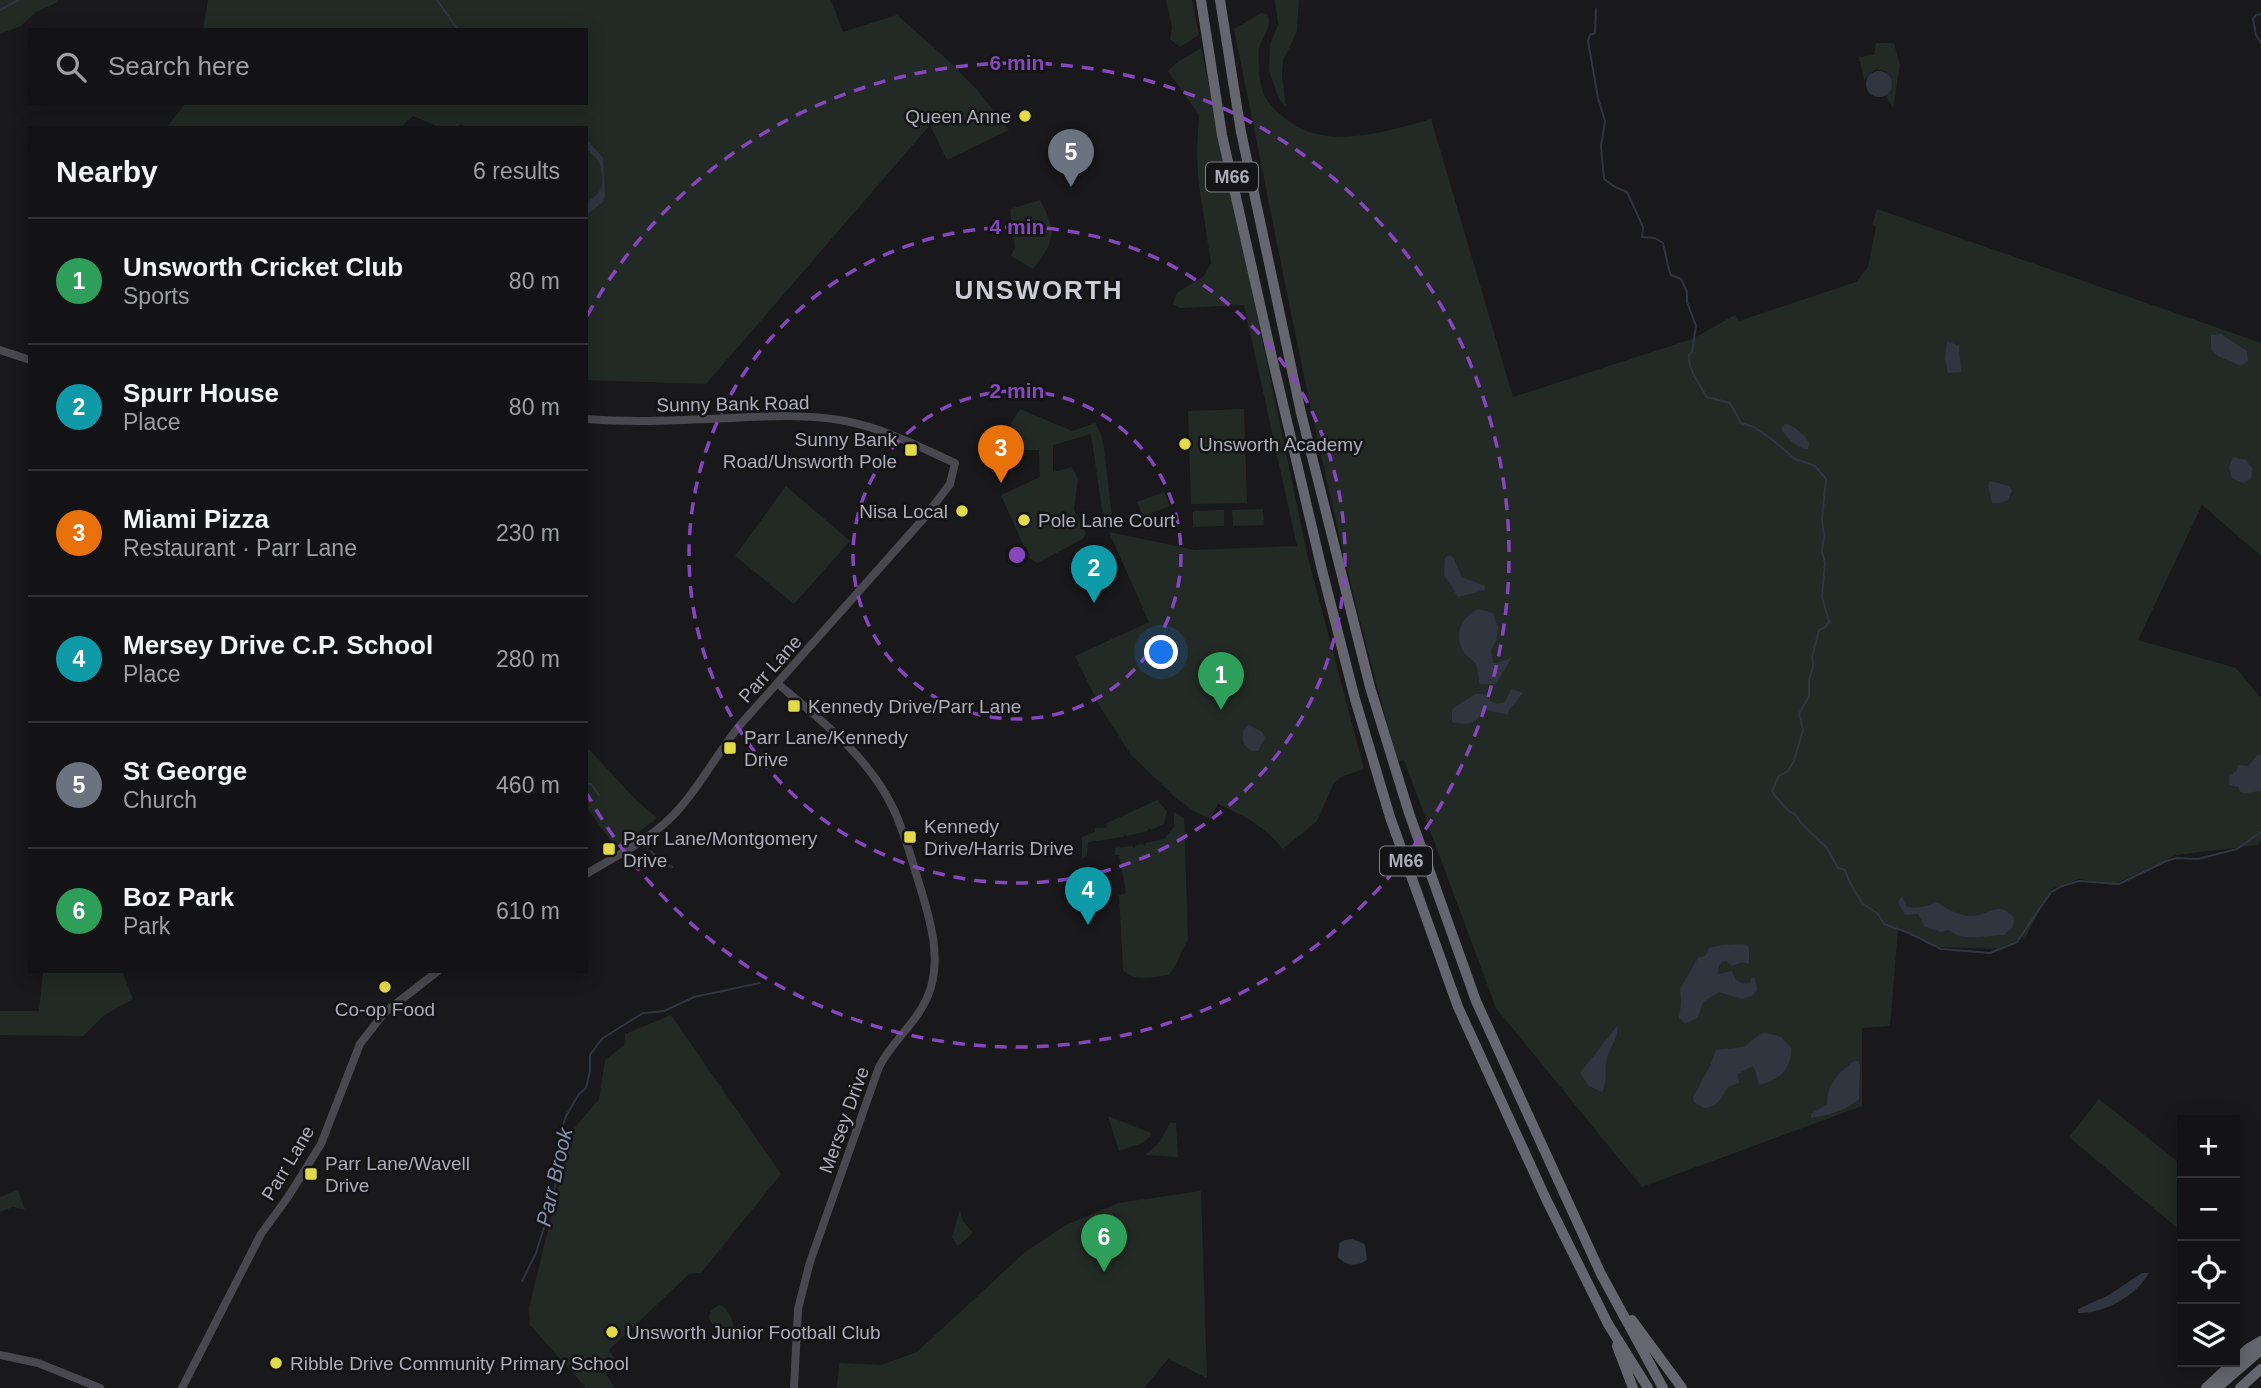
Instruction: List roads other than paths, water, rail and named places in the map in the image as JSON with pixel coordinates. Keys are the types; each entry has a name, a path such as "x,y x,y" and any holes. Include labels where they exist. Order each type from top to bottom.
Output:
{"highway":[{"name":"M66","path":"1201,0 1222,135 1271,353 1322,570 1390,817 1458,1007 1547,1201 1608,1324 1633,1388"},
{"name":"M66","path":"1220,0 1241,132 1291,371 1366,673 1409,813 1476,1001 1601,1274 1663,1388"},
{"path":"1601,1274 1682,1388"},
{"name":"M66","path":"1608,1324 1648,1388"},
{"path":"2206,1388 2261,1340"},
{"path":"2217,1388 2261,1350"},
{"path":"2241,1387 2261,1369"}],"street":[{"path":"0,350 28,359"},
{"name":"Sunny Bank Road","path":"588,419 628,422 811,416 846,421 881,431 955,464"},
{"name":"Parr Lane","path":"588,873 650,836 678,811 699,785 725,743 924,518 950,484 955,464"},
{"name":"Mersey Drive","path":"778,684 831,730 870,771 885,793 917,876 934,943 931,987 917,1017 892,1046 880,1067 817,1240 798,1309 794,1388"},
{"name":"Parr Lane","path":"182,1388 261,1234 321,1144 360,1044 384,1013 435,973"},
{"path":"0,1354 38,1363 100,1388"}],"waterway":[{"name":"Parr Brook","path":"0,10 19,0"},
{"name":"Parr Brook","path":"437,0 457,28"},
{"path":"1596,9 1595,33 1590,35 1588,41 1605,121 1601,146 1604,179 1627,192 1643,227 1642,237 1655,238 1663,243 1671,275 1681,279 1687,292 1687,302 1696,326 1692,352 1689,355 1695,377 1707,397 1730,403 1741,423 1754,427 1795,459 1815,466 1826,479 1822,519 1822,552 1825,563 1822,597 1829,622 1819,630 1812,657 1809,696 1799,714 1803,730 1794,761 1788,771 1779,776 1772,791 1775,796 1827,848 1838,868 1845,870 1862,903 1878,914 1884,924 1941,949 1990,953 2017,942 2051,892 2062,886 2079,881 2119,884 2166,861 2177,858 2198,859 2237,849 2261,832"},
{"path":"2261,14 2253,19 2256,35 2261,43"},
{"name":"Parr Brook","path":"588,784 591,784 599,795"},
{"name":"Parr Brook","path":"651,851 659,860 672,867"},
{"name":"Parr Brook","path":"522,1281 536,1253 551,1205 561,1158 562,1128 579,1094 586,1088 590,1055 598,1044 603,1038 643,1013 664,1011 694,997 760,983"}],"place":[{"name":"Queen Anne","path":"1025,116"},
{"name":"St George","path":"1071,187"},
{"name":"Unsworth Academy","path":"1185,444"},
{"name":"Sunny Bank Road/Unsworth Pole","path":"911,450"},
{"name":"Miami Pizza","path":"1001,483"},
{"name":"Nisa Local","path":"962,511"},
{"name":"Pole Lane Court","path":"1024,520"},
{"name":"Spurr House","path":"1094,603"},
{"name":"Kennedy Drive/Parr Lane","path":"794,706"},
{"name":"Unsworth Cricket Club","path":"1221,710"},
{"name":"Parr Lane/Kennedy Drive","path":"730,748"},
{"name":"Kennedy Drive/Harris Drive","path":"910,837"},
{"name":"Parr Lane/Montgomery Drive","path":"609,849"},
{"name":"Mersey Drive C.P. School","path":"1088,925"},
{"name":"Co-op Food","path":"385,987"},
{"name":"Parr Lane/Wavell Drive","path":"311,1174"},
{"name":"Boz Park","path":"1104,1272"},
{"name":"Unsworth Junior Football Club","path":"612,1332"},
{"name":"Ribble Drive Community Primary School","path":"276,1363"}],"district":[{"name":"UNSWORTH","path":"1039,290"}]}
